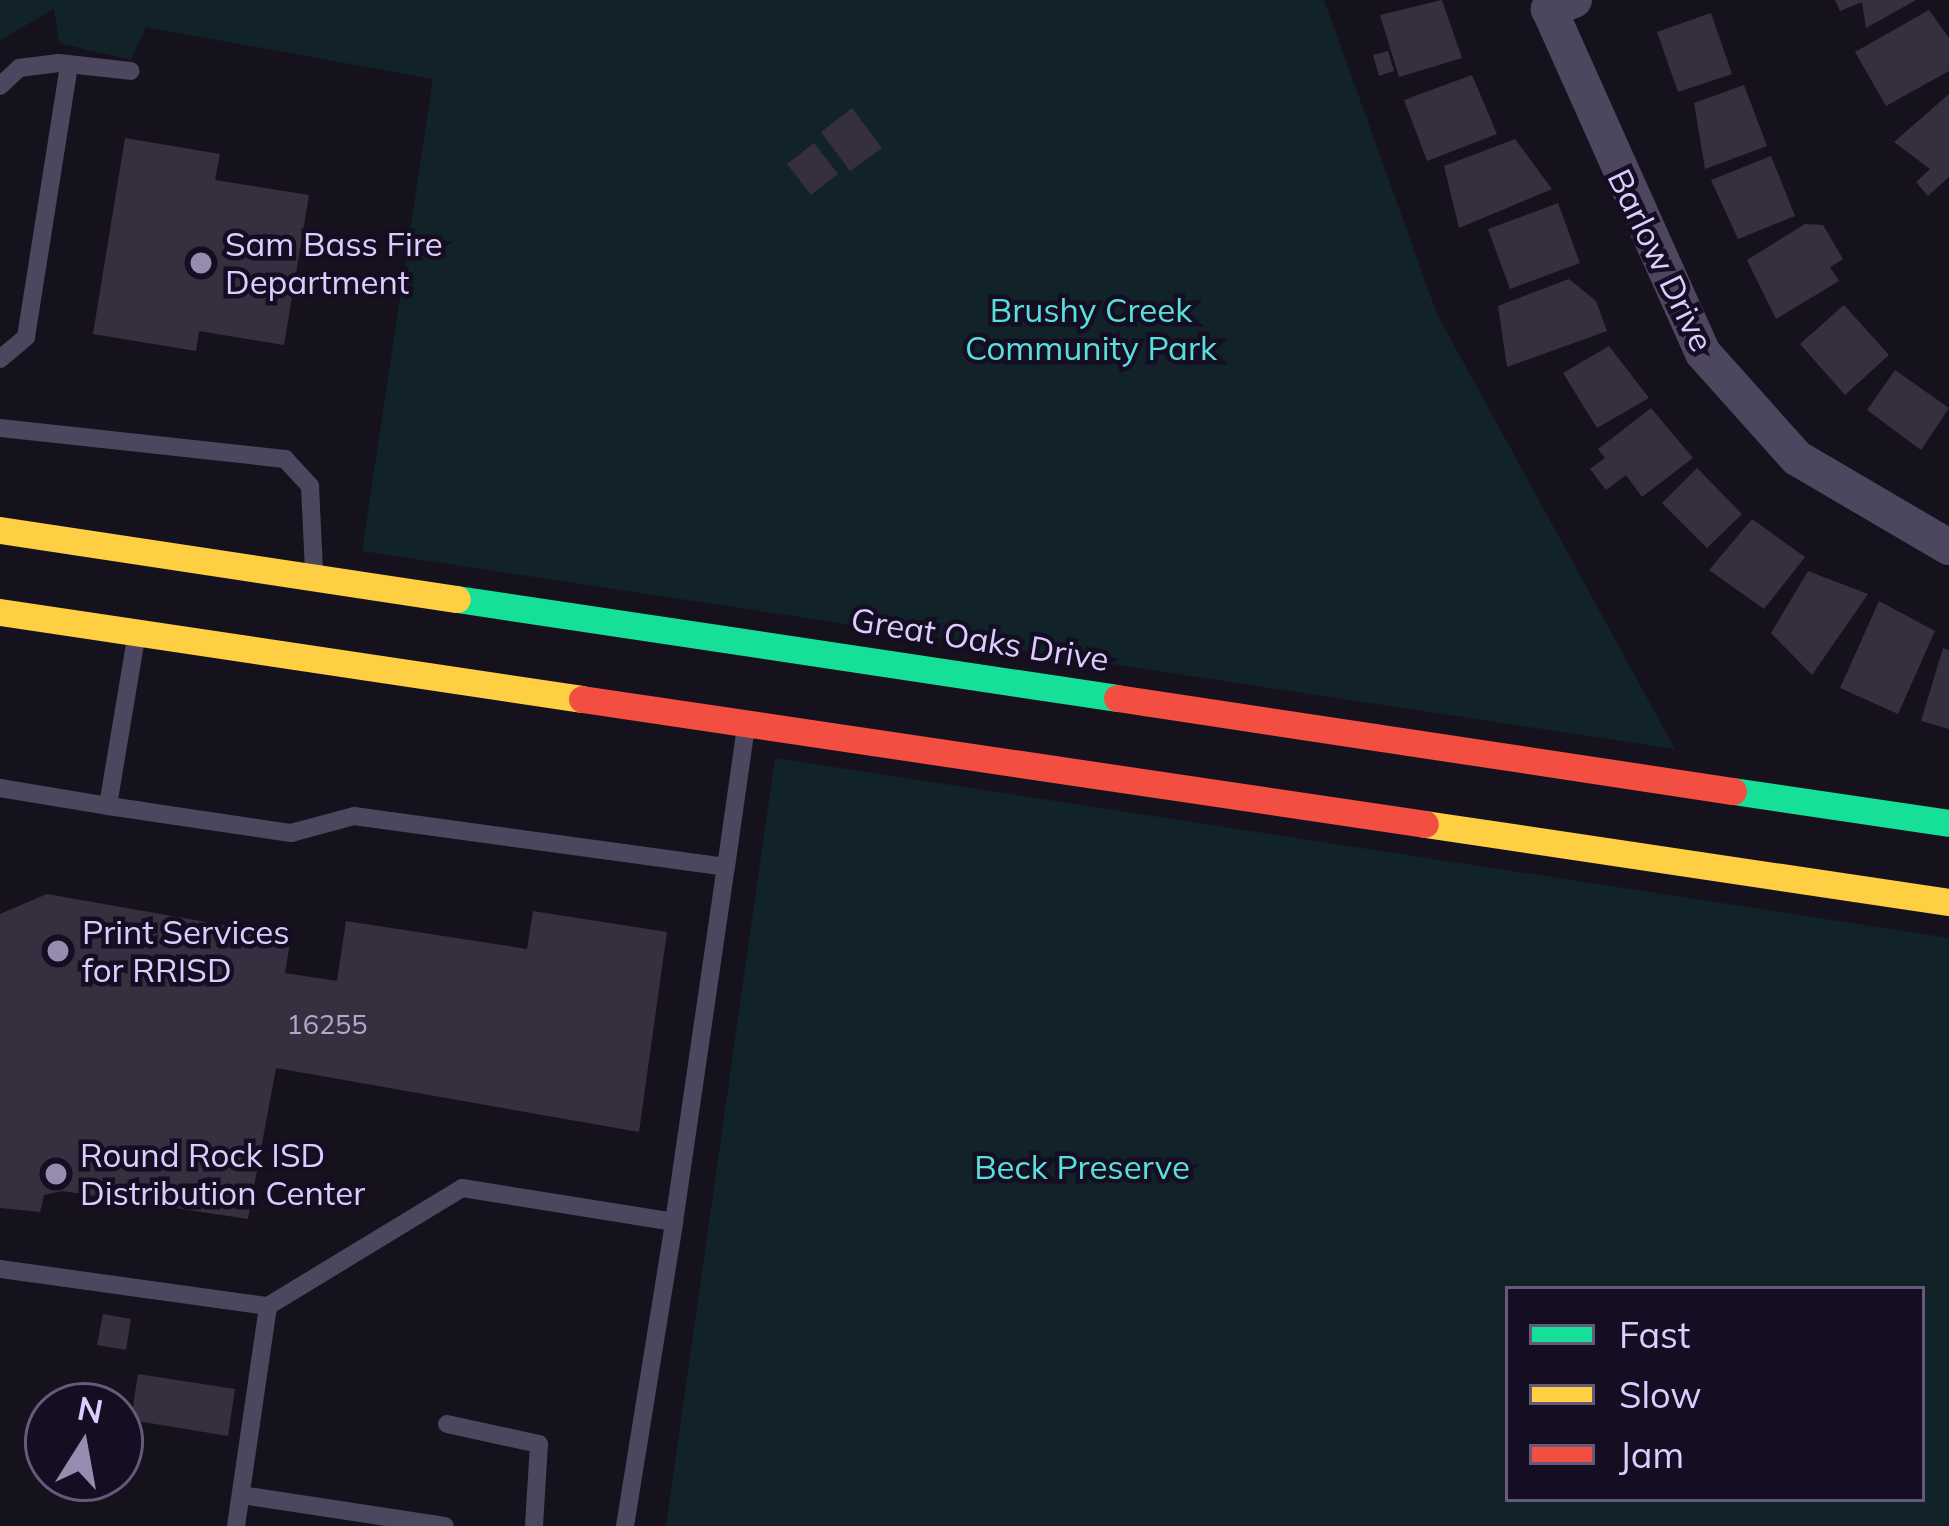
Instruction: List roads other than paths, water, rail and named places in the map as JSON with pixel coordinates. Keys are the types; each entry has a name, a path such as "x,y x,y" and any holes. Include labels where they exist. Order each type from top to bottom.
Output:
{"street":[{"name":"Barlow Drive","path":"1561,5 1703,352 1797,458 1949,547"},
{"name":"Great Oaks Drive","path":"0,530 1949,823"},
{"path":"0,612 1949,902"}],"lane":[{"path":"0,359 26,337 69,64"},
{"path":"0,86 19,68 69,64 131,71"},
{"path":"0,428 285,459 310,486 314,575"},
{"path":"107,806 136,633"},
{"path":"625,1526 746,725"},
{"path":"0,788 291,833 354,815 726,867"},
{"path":"0,1269 268,1306 462,1188 674,1222"},
{"path":"236,1526 268,1306"},
{"path":"447,1424 539,1444 534,1526"},
{"path":"241,1496 445,1526"}],"place":[{"name":"Sam Bass Fire Department","path":"201,263"},
{"name":"Print Services for RRISD","path":"58,951"},
{"name":"Round Rock ISD Distribution Center","path":"56,1174"}],"park label":[{"name":"Brushy Creek Community Park","path":"1091,329"},
{"name":"Beck Preserve","path":"1082,1167"}]}
